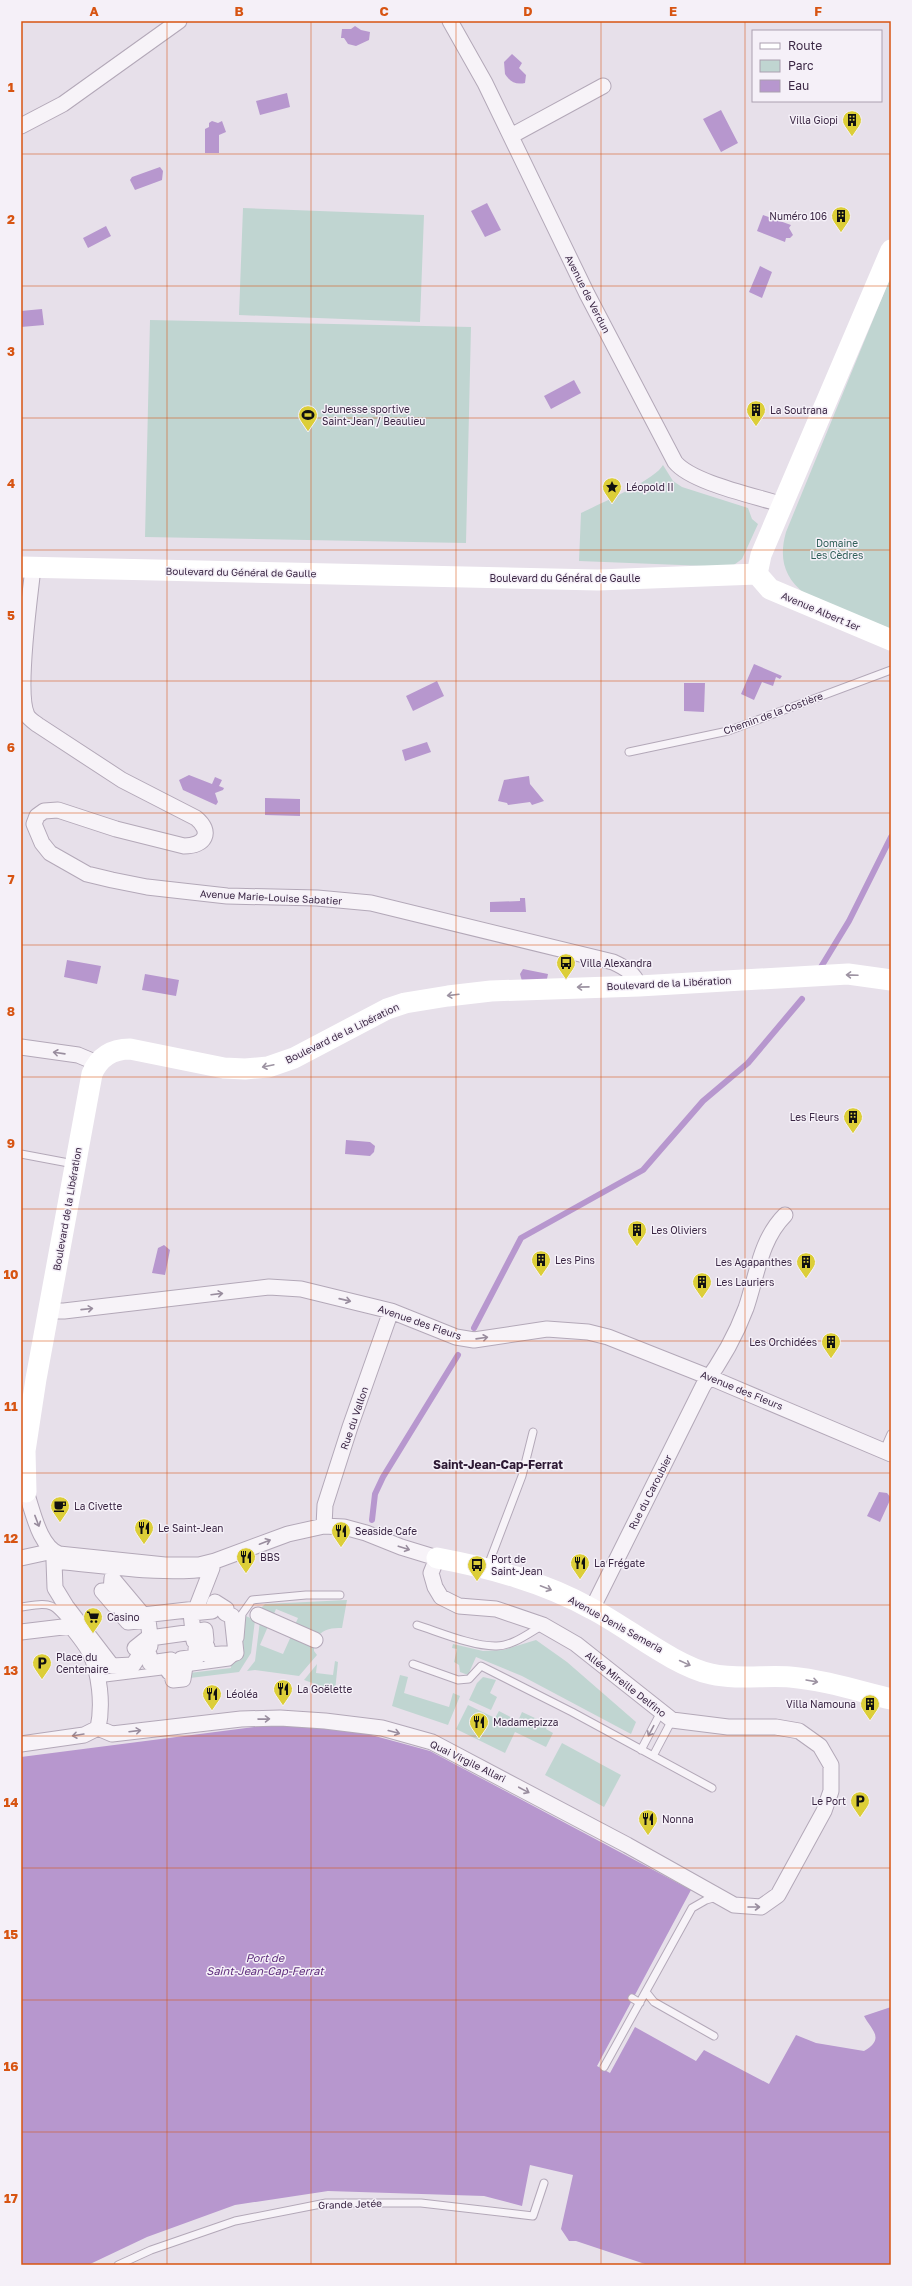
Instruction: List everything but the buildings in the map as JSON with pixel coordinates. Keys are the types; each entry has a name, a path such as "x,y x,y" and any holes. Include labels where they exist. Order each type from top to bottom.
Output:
{"main road":[{"path":"757,574 761,555 891,250"},
{"name":"Boulevard du Général de Gaulle","path":"27,568 598,580 757,574"},
{"name":"Avenue Albert 1er","path":"757,574 770,589 891,640"},
{"name":"Boulevard de la Libération","path":"26,1492 26,1402 49,1311 92,1074 96,1063 104,1056 121,1049 224,1068 268,1067 294,1058 387,1009 405,1002 491,991 639,986 848,974 891,980"},
{"name":"Avenue Denis Semeria","path":"437,1558 487,1568 547,1588 592,1609 683,1662 711,1674 791,1677 891,1699"}],"street":[{"path":"21,126 63,104 179,21"},
{"name":"Avenue de Verdun","path":"450,21 485,83 587,294 675,462 686,472 703,480 783,505"},
{"path":"511,136 603,86"},
{"name":"Avenue Marie-Louise Sabatier","path":"27,568 24,704 27,716 38,725 122,780 196,818 204,824 206,832 202,841 194,846 184,846 116,830 58,810 44,811 37,816 34,824 42,843 50,853 87,874 147,887 227,896 317,898 371,903 613,962 627,968 636,977 639,986"},
{"path":"21,1047 78,1055 96,1063"},
{"name":"Rue du Caroubier","path":"592,1609 703,1386 720,1360 745,1309 764,1246 774,1226 785,1215"},
{"name":"Avenue des Fleurs","path":"49,1311 72,1310 269,1287 301,1289 392,1311 456,1337 474,1340 547,1329 588,1332 608,1338 710,1377 887,1452"},
{"name":"Rue du Vallon","path":"324,1526 325,1505 392,1311"},
{"path":"21,1558 44,1553 50,1549 42,1536 26,1492"},
{"name":"Avenue Denis Semeria","path":"50,1549 59,1554 179,1566 199,1565 229,1556 288,1534 324,1526 344,1527 366,1533 401,1547 437,1558"},
{"name":"Allée Mireille Delfino","path":"437,1558 431,1573 435,1587 441,1597 459,1606 496,1609 543,1625 576,1644 667,1716 728,1727 776,1727 799,1732 820,1746 831,1765 831,1791 824,1811 778,1896 761,1907 734,1905 717,1897"},
{"path":"168,1670 170,1660 150,1663 149,1654 139,1656 133,1665 112,1666 66,1606 55,1588 54,1561 165,1571 192,1571 212,1568 196,1608 143,1615 112,1578 111,1591 102,1591 114,1605 118,1602 126,1611 122,1615 128,1622 148,1620 150,1636 135,1648 150,1646 150,1638 193,1632 194,1641 206,1640 205,1630 193,1632 191,1614 212,1611 215,1602 226,1609 225,1613 232,1616 236,1653 208,1655 207,1647 196,1649 197,1657 180,1659 185,1668 184,1679 173,1680 168,1670"},
{"path":"258,1615 315,1640"},
{"path":"21,1632 71,1626 89,1652 97,1679 101,1712 98,1728 84,1735 21,1744"},
{"name":"Quai Virgile Allari","path":"98,1728 112,1734 241,1719 280,1718 382,1728 425,1740 497,1775 621,1841 717,1897"}],"lane":[{"name":"Chemin de la Costière","path":"629,752 728,731 891,670"},
{"path":"21,1154 76,1164"},
{"path":"487,1568 522,1476 533,1432"},
{"path":"887,1452 891,1434"},
{"path":"185,1668 229,1662 239,1652 242,1614 252,1600 306,1595 340,1595"},
{"path":"21,1607 47,1604 58,1609 71,1626"},
{"path":"417,1625 451,1637 496,1646 520,1638 543,1625"},
{"path":"413,1664 458,1680 469,1679 481,1666 712,1788"},
{"path":"97,1679 168,1670"},
{"path":"641,1750 667,1716"},
{"path":"653,1756 667,1716"},
{"path":"604,2067 692,1908 706,1900 717,1897"},
{"path":"646,1992 654,2002 714,2036"},
{"path":"632,1998 640,2003"},
{"name":"Grande Jetée","path":"118,2265 151,2250 235,2221 326,2203 421,2203 533,2216 544,2183"}],"green space":[{"path":"243,208 424,215 420,322 239,315"},
{"name":"Domaine Les Cèdres","path":"891,276 891,629 805,594 787,574 783,558 783,550 786,532"},
{"name":"Jeunesse sportive Saint-Jean / Beaulieu","path":"150,320 471,327 466,543 145,537"},
{"path":"663,465 673,481 682,487 748,508 752,519 758,524 742,559 731,567 579,561 581,513 613,498 649,478"},
{"path":"347,1600 342,1628 329,1629 317,1637 294,1627 298,1618 276,1609 273,1616 259,1610 265,1604"},
{"path":"241,1614 255,1620 251,1653 239,1672 190,1678 189,1673 231,1668 230,1656 244,1654"},
{"path":"260,1621 269,1624 260,1645 283,1654 292,1634 314,1644 314,1651 317,1655 299,1676 255,1670 247,1671 255,1661"},
{"path":"536,1640 567,1662 636,1722 631,1734 522,1676 476,1657 468,1675 460,1672 459,1665 454,1662 457,1649 452,1648 453,1644 483,1651 503,1650"},
{"path":"335,1661 338,1662 335,1691 304,1680 317,1664 316,1673 333,1675"},
{"path":"400,1675 408,1677 404,1693 449,1707 453,1693 460,1696 448,1725 392,1706"},
{"path":"483,1677 496,1680 490,1693 497,1697 491,1710 469,1700 477,1683"},
{"path":"468,1705 495,1718 499,1711 518,1721 522,1712 548,1724 546,1729 553,1733 546,1747 515,1732 505,1753 456,1729"},
{"path":"562,1743 621,1775 604,1807 545,1775"}],"water":[{"path":"355,26 361,30 370,32 369,40 356,46 348,44 344,38 341,38 342,29 351,29"},
{"path":"512,54 522,63 519,68 526,75 525,83 519,84 514,82 505,74 504,62"},
{"path":"287,93 290,107 260,115 256,101"},
{"path":"721,110 738,143 721,152 703,119"},
{"path":"212,121 218,123 222,121 226,132 219,135 219,153 205,153 205,129 209,127 209,123"},
{"path":"160,167 163,171 162,180 135,190 130,180 132,177"},
{"path":"487,203 501,230 485,237 471,211"},
{"path":"763,215 791,225 789,228 793,235 790,238 786,238 785,242 757,231"},
{"path":"106,226 111,236 88,248 83,238"},
{"path":"760,266 772,272 762,298 749,292"},
{"path":"42,309 44,325 21,327 21,311"},
{"path":"574,380 581,393 551,409 544,396"},
{"path":"754,664 782,676 780,679 776,677 773,686 762,682 754,700 741,694"},
{"path":"437,681 444,696 413,711 406,696"},
{"path":"684,683 705,683 704,712 684,711"},
{"path":"427,742 431,752 405,761 402,750"},
{"path":"189,775 212,784 215,777 222,780 219,786 224,788 223,790 215,793 218,802 216,805 183,790 179,780"},
{"path":"529,776 530,784 544,801 532,805 530,802 508,805 507,803 498,801 504,780"},
{"path":"265,798 300,799 300,816 265,815"},
{"path":"520,898 525,898 526,912 490,912 490,902 520,901"},
{"path":"67,960 101,966 97,984 64,977"},
{"path":"523,969 548,974 547,979 522,981 520,974"},
{"path":"145,974 179,980 176,996 142,990"},
{"path":"346,1140 370,1142 375,1146 374,1152 370,1156 345,1154"},
{"path":"164,1245 170,1250 165,1275 152,1273 158,1248"},
{"path":"879,1492 887,1493 891,1498 880,1522 867,1516"},
{"name":"Port de Saint-Jean-Cap-Ferrat","path":"270,1725 353,1730 430,1751 691,1890 597,2066 610,2073 635,2027 696,2061 704,2050 769,2084 796,2035 816,2043 864,2051 871,2046 876,2038 864,2016 891,2007 891,2265 648,2265 576,2241 569,2241 561,2229 573,2175 530,2165 522,2206 484,2196 328,2191 235,2205 147,2237 88,2265 21,2265 21,1757"}],"waterway":[{"path":"821,967 849,921 891,837"},
{"path":"474,1328 521,1238 643,1170 703,1101 748,1063 802,999"},
{"path":"372,1520 375,1494 383,1477 458,1355"}],"place":[{"name":"Villa Giopi","path":"852,137"},
{"name":"Numéro 106","path":"841,233"},
{"name":"La Soutrana","path":"756,427"},
{"name":"Jeunesse sportive Saint-Jean / Beaulieu","path":"308,432"},
{"name":"Léopold II","path":"612,504"},
{"name":"Villa Alexandra","path":"566,980"},
{"name":"Les Fleurs","path":"853,1134"},
{"name":"Les Oliviers","path":"637,1247"},
{"name":"Les Pins","path":"541,1277"},
{"name":"Les Agapanthes","path":"806,1279"},
{"name":"Les Lauriers","path":"702,1299"},
{"name":"Les Orchidées","path":"831,1359"},
{"name":"La Civette","path":"60,1523"},
{"name":"Le Saint-Jean","path":"144,1545"},
{"name":"Seaside Cafe","path":"341,1548"},
{"name":"BBS","path":"246,1574"},
{"name":"La Frégate","path":"580,1580"},
{"name":"Port de Saint-Jean","path":"477,1582"},
{"name":"Casino","path":"93,1634"},
{"name":"Place du Centenaire","path":"42,1680"},
{"name":"La Goëlette","path":"283,1706"},
{"name":"Léoléa","path":"212,1711"},
{"name":"Villa Namouna","path":"870,1721"},
{"name":"Madamepizza","path":"479,1739"},
{"name":"Le Port","path":"860,1818"},
{"name":"Nonna","path":"648,1836"}],"district":[{"name":"Saint-Jean-Cap-Ferrat","path":"498,1464"}]}
